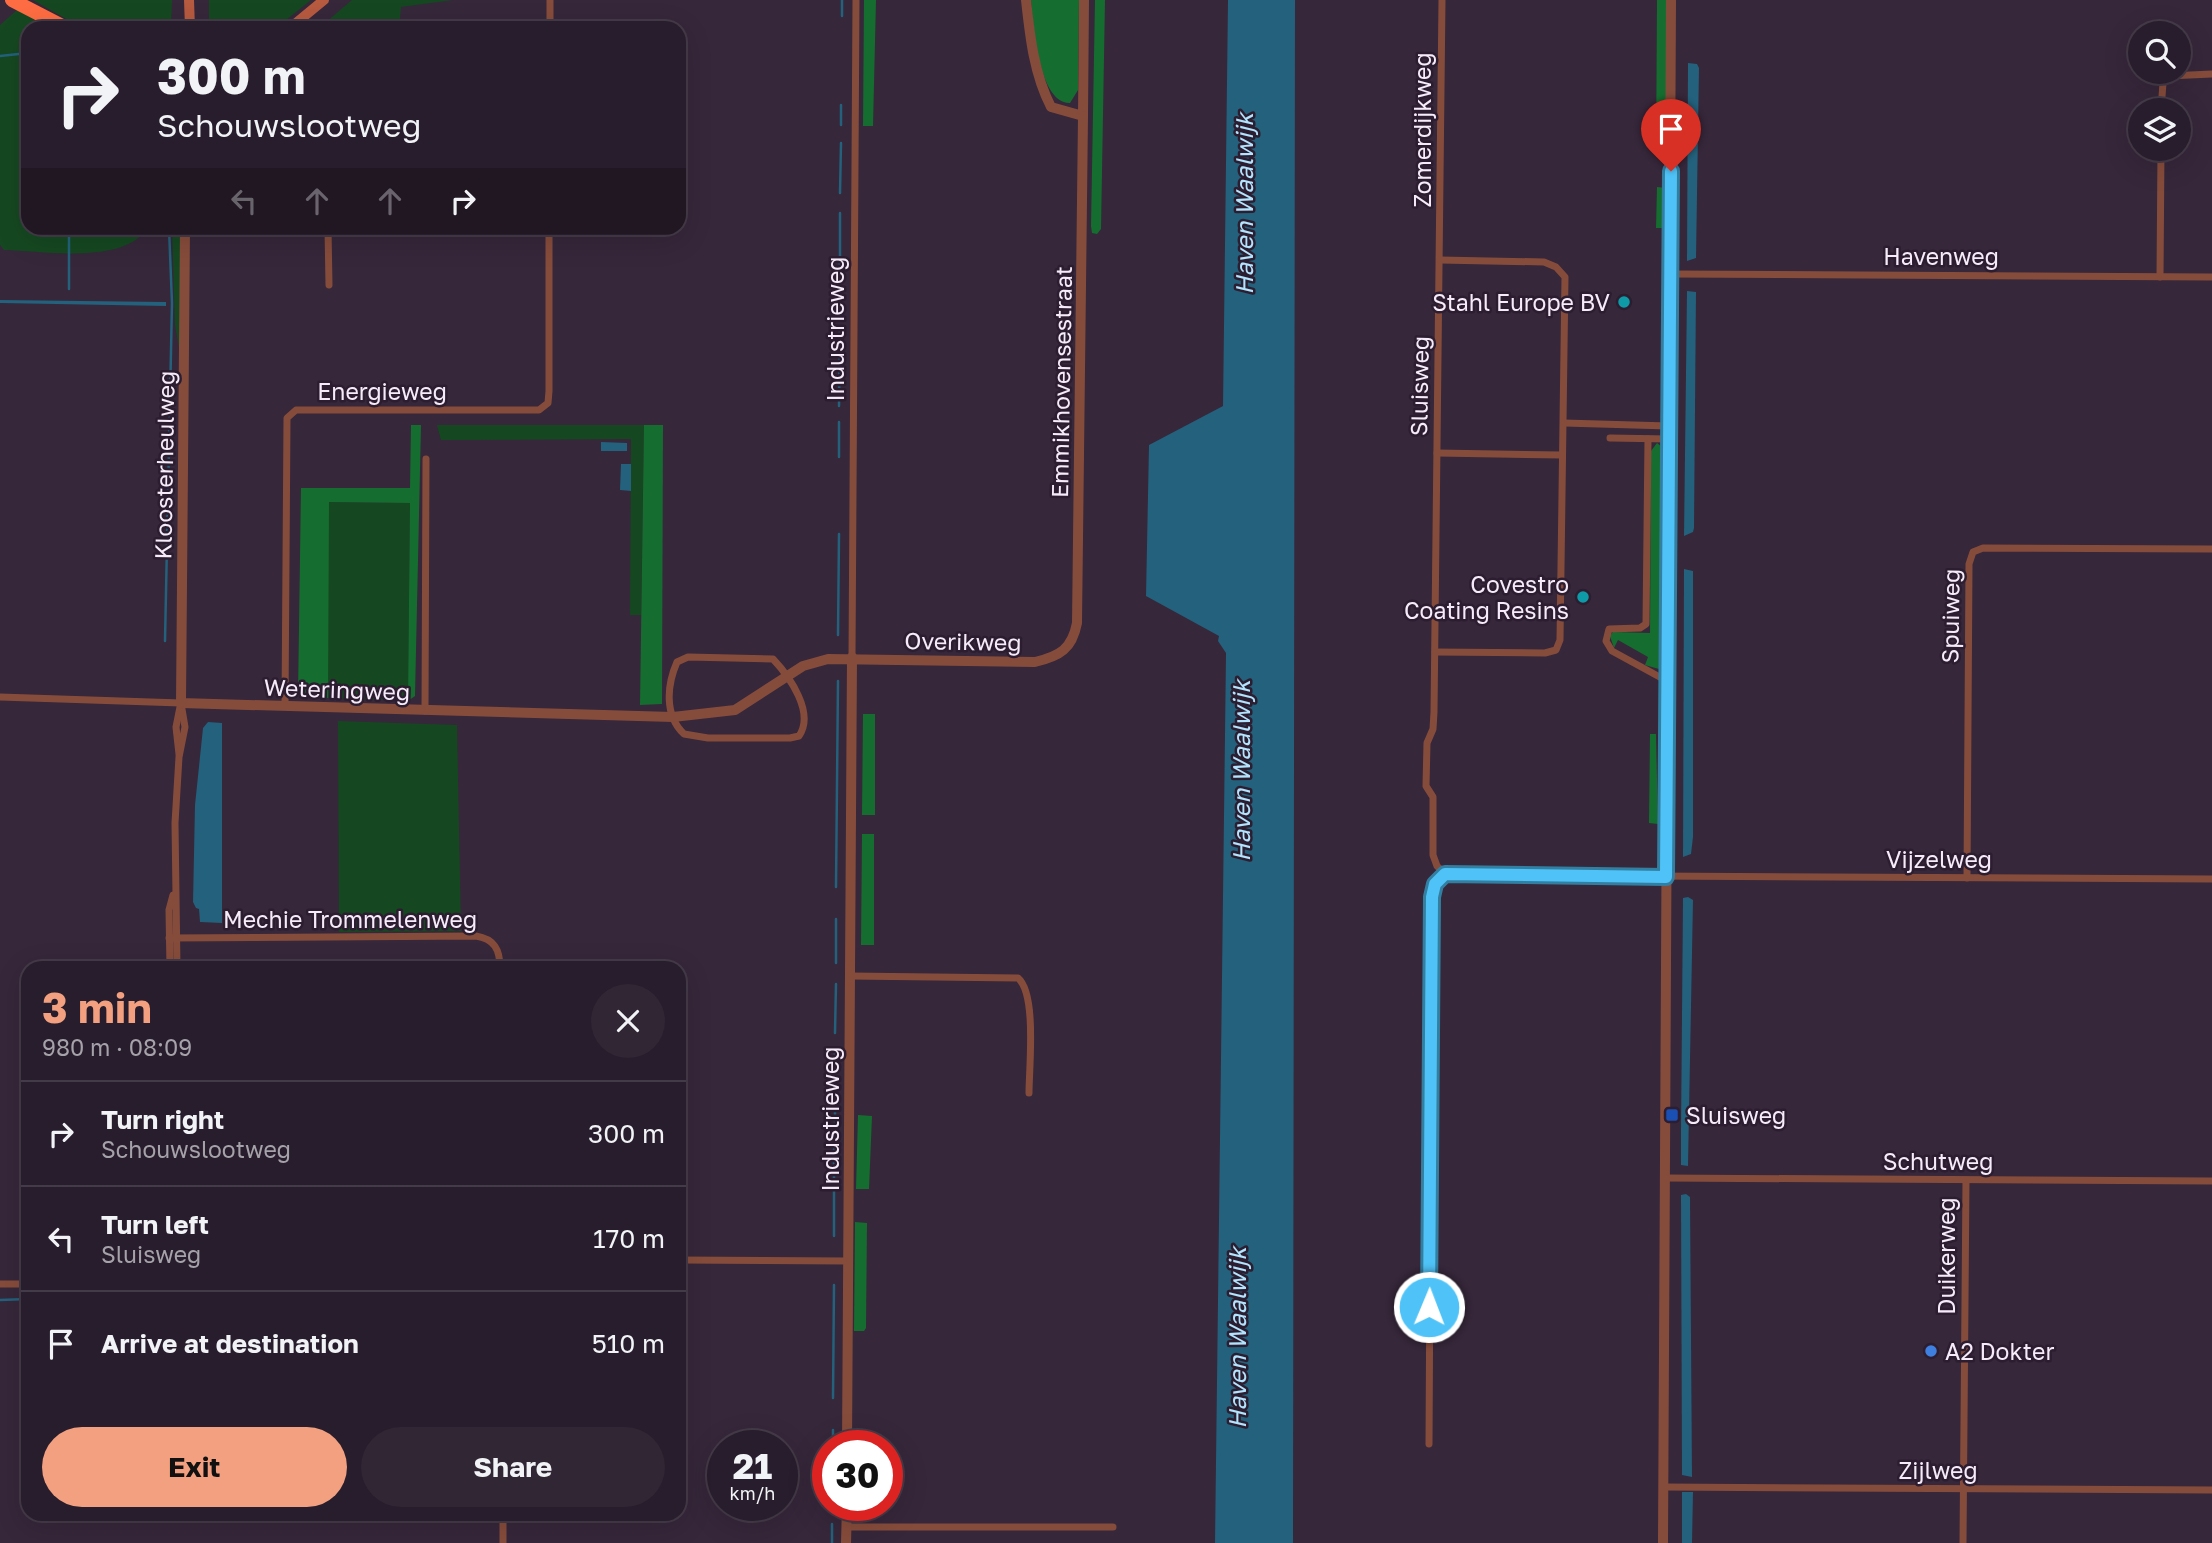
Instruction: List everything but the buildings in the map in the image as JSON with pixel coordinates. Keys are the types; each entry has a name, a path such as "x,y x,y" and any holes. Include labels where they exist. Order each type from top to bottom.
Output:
{"highway":[{"path":"12,0 52,21"}],"main road":[{"path":"189,21 190,0"},
{"path":"298,21 324,0"}],"street":[{"path":"550,0 550,21"},
{"name":"Industrieweg","path":"847,1430 856,0"},
{"path":"1026,0 1030,32 1045,94 1051,107 1083,116"},
{"name":"Emmikhovensestraat","path":"1069,647 1077,623 1084,0"},
{"name":"Zomerdijkweg","path":"1440,261 1442,0"},
{"path":"1663,1543 1671,0"},
{"path":"2162,98 2163,83 2168,76 2212,74"},
{"path":"2160,277 2161,161"},
{"name":"Kloosterheulweg","path":"181,703 186,235"},
{"path":"328,235 329,285"},
{"name":"Energieweg","path":"285,706 287,418 296,410 539,410 548,403 549,391 549,235"},
{"path":"1435,652 1545,653 1556,650 1560,640 1564,423 1565,277 1556,267 1544,262 1440,261"},
{"name":"Sluisweg","path":"1440,261 1433,729 1427,743 1426,786 1433,797 1433,855 1437,866 1445,874"},
{"name":"Havenweg","path":"1670,274 2212,277"},
{"path":"1564,423 1669,426"},
{"path":"1610,438 1669,439"},
{"path":"1648,439 1646,624 1640,628 1609,629 1606,641 1612,651 1667,681"},
{"name":"Sluisweg","path":"1437,453 1562,455"},
{"path":"425,711 426,459"},
{"name":"Spuiweg","path":"1967,878 1969,564 1973,552 1983,548 2212,549"},
{"name":"Overikweg","path":"852,657 1035,662 1057,656 1069,647"},
{"path":"688,657 773,659 804,708 805,727 799,736 690,736 679,729 673,718 669,708 671,674 677,662 688,657"},
{"path":"673,718 736,710 803,666 828,659 852,657"},
{"name":"Weteringweg","path":"0,697 673,718"},
{"path":"171,961 180,757 176,727 181,703"},
{"path":"1429,1444 1432,897 1435,884 1445,874"},
{"name":"Vijzelweg","path":"1445,874 2212,879"},
{"name":"Mechie Trommelenweg","path":"173,938 476,936 488,938 496,946 499,961"},
{"path":"173,938 176,961"},
{"path":"850,976 1018,978 1025,984 1029,1000 1029,1093"},
{"name":"Schutweg","path":"1665,1178 2212,1181"},
{"name":"Duikerweg","path":"1963,1543 1966,1180"},
{"path":"686,1260 848,1261"},
{"path":"0,1284 21,1284"},
{"name":"Zijlweg","path":"1663,1487 2212,1490"},
{"path":"503,1521 503,1543"},
{"path":"846,1543 847,1521"},
{"path":"847,1527 1113,1527"}],"green space":[{"path":"33,0 172,0 171,21 70,21"},
{"path":"209,0 311,0 285,21 209,21"},
{"path":"352,0 453,0 401,7 400,21 327,21"},
{"path":"864,0 876,0 873,126 863,126"},
{"path":"1031,0 1079,0 1078,90 1070,103 1060,100 1051,91 1045,77 1036,43"},
{"path":"1095,0 1105,0 1101,229 1097,234 1092,233 1091,226"},
{"path":"1657,0 1667,0 1666,157 1656,157"},
{"path":"17,10 41,21 21,21 21,235 141,235 136,240 121,247 82,253 4,250 0,245 0,25"},
{"path":"1657,187 1666,188 1665,228 1656,228"},
{"path":"172,235 181,235 181,359 175,325"},
{"path":"200,235 317,235 317,237"},
{"path":"411,425 421,425 415,696 408,701 410,503 329,502 328,698 298,696 301,488 410,488"},
{"path":"437,425 644,425 641,615 630,615 631,439 441,440"},
{"path":"644,425 663,425 662,704 640,705"},
{"path":"1657,443 1663,448 1659,669 1645,665 1648,657 1618,640 1614,648 1610,636 1613,632 1650,633 1651,451"},
{"path":"328,502 410,503 408,701 328,698"},
{"path":"863,714 875,714 875,815 862,815"},
{"path":"338,721 457,725 461,931 339,932"},
{"path":"1650,734 1656,734 1658,824 1649,823"},
{"path":"862,834 874,834 874,945 861,945"},
{"path":"858,1115 872,1116 869,1189 856,1189"},
{"path":"855,1222 867,1223 864,1331 854,1331"}],"water":[{"name":"Haven Waalwijk","path":"1228,0 1295,0 1293,1543 1215,1543 1226,653 1218,641 1219,636 1146,596 1149,445 1223,406"},
{"path":"1688,63 1697,64 1699,68 1696,258 1687,261"},
{"path":"1687,291 1696,292 1694,528 1693,532 1684,536"},
{"path":"0,300 166,302 166,306 0,303"},
{"path":"601,442 627,443 627,451 601,451"},
{"path":"621,464 631,464 631,491 620,490"},
{"path":"1684,569 1693,571 1693,837 1691,854 1683,857"},
{"path":"208,722 222,723 222,923 200,922 199,909 193,902 195,805 203,728"},
{"path":"1683,898 1693,900 1688,1166 1681,1165 1681,1132"},
{"path":"1681,1195 1690,1197 1692,1477 1682,1475"},
{"path":"1682,1492 1693,1492 1692,1543 1682,1543"}],"waterway":[{"path":"842,0 842,16"},
{"path":"0,56 21,54"},
{"path":"841,105 841,125"},
{"path":"840,193 841,143"},
{"path":"840,213 840,265"},
{"path":"69,235 69,289"},
{"path":"165,641 172,303 169,235"},
{"path":"840,281 840,314"},
{"path":"839,406 840,330"},
{"path":"839,422 839,457"},
{"path":"838,635 839,534"},
{"path":"836,887 838,681"},
{"path":"836,919 836,963"},
{"path":"835,1033 836,984"},
{"path":"835,1052 835,1091"},
{"path":"835,1108 835,1128"},
{"path":"834,1149 834,1236"},
{"path":"833,1398 834,1285"},
{"path":"0,1300 21,1299"},
{"path":"832,1524 832,1543"}],"place":[{"name":"Stahl Europe BV","path":"1624,302"},
{"name":"Covestro Coating Resins","path":"1583,597"},
{"name":"Sluisweg","path":"1672,1115"},
{"name":"A2 Dokter","path":"1931,1351"}],"route":[{"path":"1429,1307 1432,897 1435,884 1445,874 1666,877 1671,171"}]}
